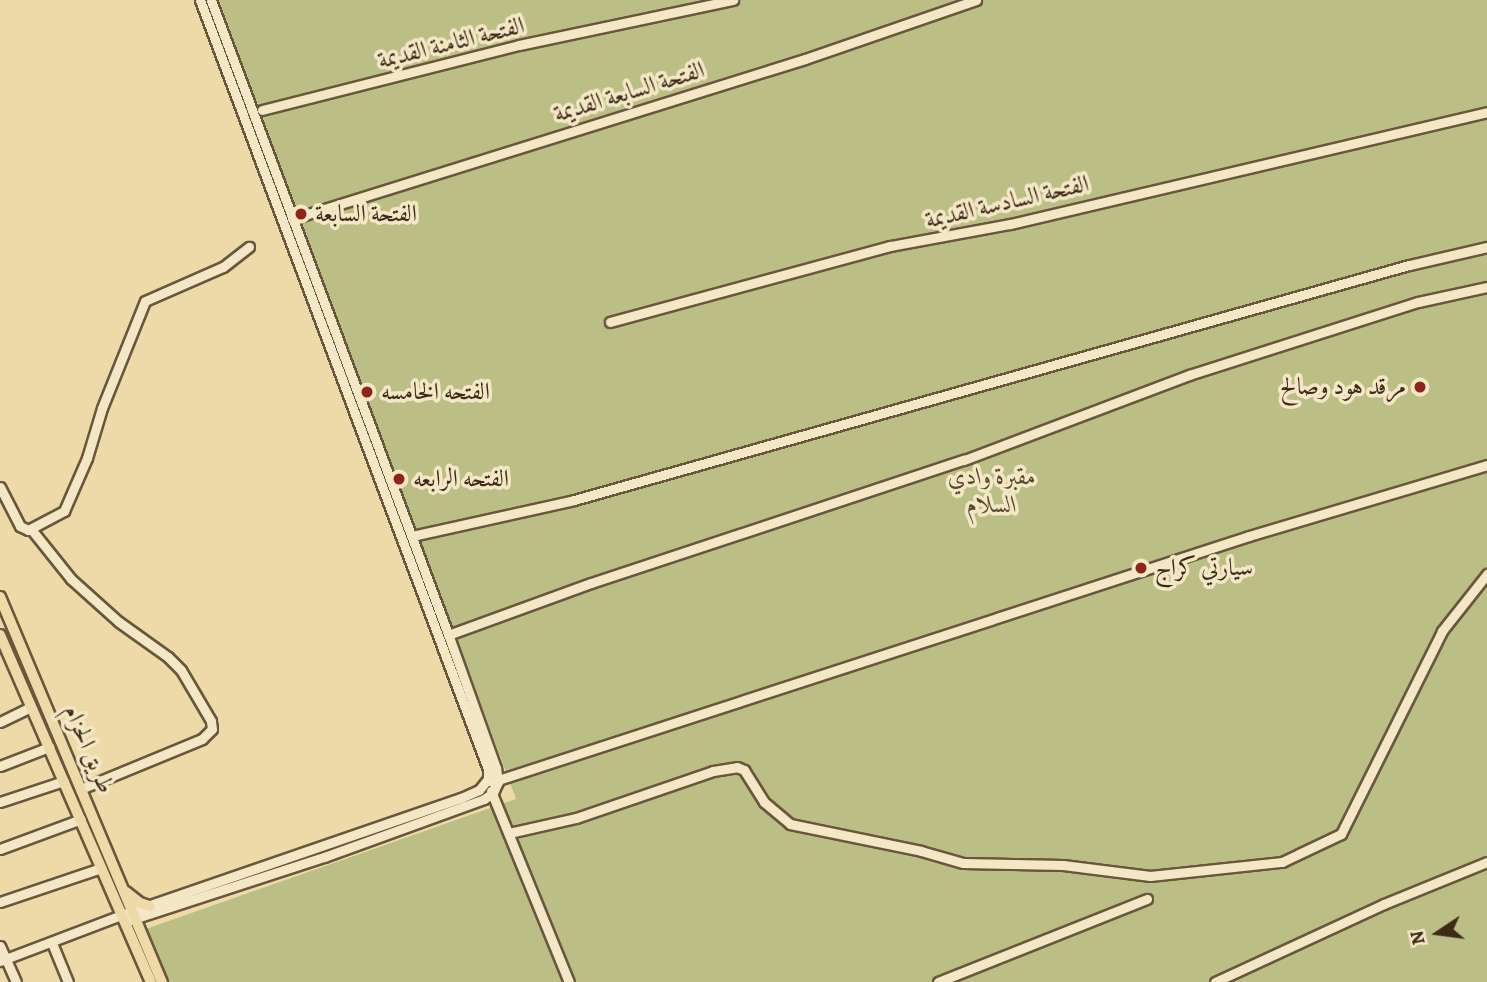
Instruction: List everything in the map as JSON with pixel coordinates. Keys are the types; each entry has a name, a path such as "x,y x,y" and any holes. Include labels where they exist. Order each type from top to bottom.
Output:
{"main road":[{"name":"طريق الحزام","path":"0,597 125,891 129,917"},
{"path":"2,641 15,647 18,637"},
{"name":"طريق الحزام","path":"2,641 101,868 129,917"},
{"path":"14,668 20,660 29,664"},
{"path":"125,891 139,903 150,906"},
{"path":"129,917 151,982"},
{"path":"129,917 162,982"}],"street":[{"path":"200,0 344,371 412,536 413,554"},
{"path":"211,0 292,219 344,371"},
{"name":"الفتحة الثامنة القديمة","path":"262,110 519,45 733,0"},
{"name":"الفتحة السابعة القديمة","path":"292,219 805,58 976,0"},
{"name":"الفتحة السادسة القديمة","path":"610,322 890,246 1010,224 1487,112"},
{"path":"0,487 20,526 31,529 56,518 71,496 145,301 223,267 249,247"},
{"path":"412,536 573,500 1409,265 1487,247"},
{"path":"448,635 591,583 964,460 1189,375 1418,302 1487,287"},
{"path":"352,390 421,576 488,769 486,783 493,793 569,982"},
{"path":"335,848 461,798 486,783 498,782 1250,536 1487,465"},
{"path":"31,529 48,553 79,586 181,670 211,721 212,729 202,739 83,788"},
{"path":"509,833 576,818 713,771 737,767 744,770 764,802 790,824 921,851 963,863 1063,865 1150,877 1282,862 1341,834 1442,631 1487,574"},
{"path":"129,917 150,906 335,848 493,793 498,782 496,768 448,635 421,576"},
{"path":"0,722 31,707"},
{"path":"0,766 49,747"},
{"path":"0,802 64,781"},
{"path":"0,849 81,820"},
{"path":"3,960 322,852"},
{"path":"1215,982 1384,904 1487,862"},
{"path":"0,902 101,868"},
{"path":"938,982 1147,899"},
{"path":"52,943 68,982"},
{"path":"0,946 3,960 16,982"}],"green space":[{"name":"مقبرة وادي السلام","path":"219,0 1487,0 1487,982 167,982 143,930 516,799"}],"place":[{"name":"الفتحة السابعة","path":"301,214"},
{"name":"مرقد هود وصالح","path":"1420,387"},
{"name":"الفتحه الخامسه","path":"367,392"},
{"name":"الفتحه الرابعه","path":"399,479"},
{"name":"سيارتي كراج","path":"1141,568"}]}
